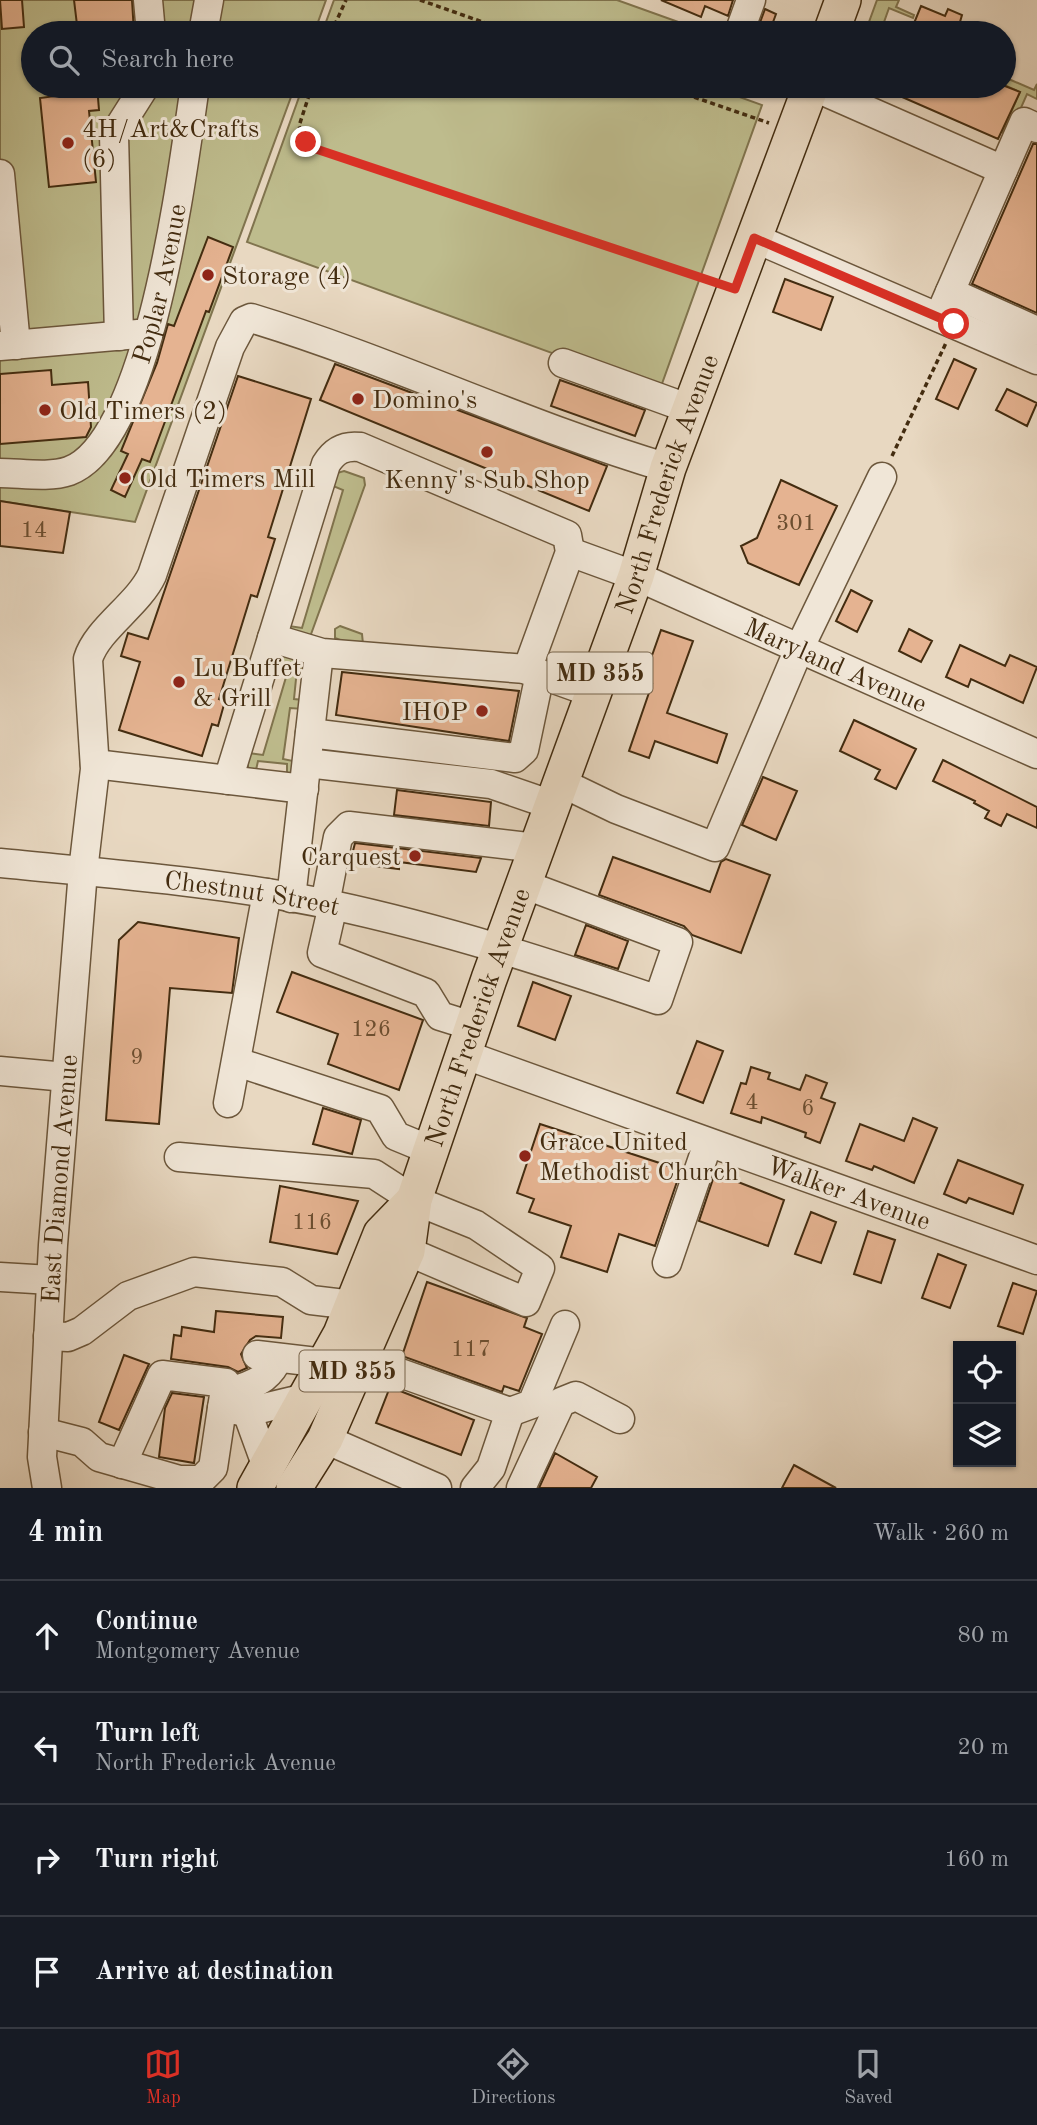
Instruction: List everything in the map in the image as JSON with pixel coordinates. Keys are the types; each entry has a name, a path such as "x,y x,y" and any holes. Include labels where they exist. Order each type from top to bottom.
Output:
{"main road":[{"name":"North Frederick Avenue","path":"261,1477 305,1398 342,1361 407,1251 414,1199 500,947 636,576 668,468 807,98"},
{"name":"North Frederick Avenue","path":"294,1488 325,1439 353,1305 381,1234 414,1199"}],"street":[{"path":"148,0 150,21"},
{"path":"206,21 209,0"},
{"path":"743,21 751,0"},
{"path":"119,336 114,135 137,98"},
{"name":"Poplar Avenue","path":"0,472 45,474 69,471 86,460 106,441 123,406 166,270 193,98"},
{"path":"839,98 1003,170"},
{"path":"948,311 1024,122 1037,128"},
{"path":"0,174 8,346 148,333"},
{"path":"754,238 948,311 1037,331"},
{"path":"948,311 1037,360"},
{"name":"East Diamond Avenue","path":"47,1488 41,1457 51,1280 83,871 95,764 90,655 151,578 230,347 247,319 326,342 614,452 668,468"},
{"path":"563,363 690,409"},
{"path":"228,780 326,464 332,455 346,447 360,447 562,532 569,540 570,551 534,672 524,750 515,758 310,733"},
{"path":"95,764 228,780 305,776 498,786 556,794 616,809 715,847 800,649 882,477"},
{"name":"Maryland Avenue","path":"570,551 636,576 1037,754"},
{"path":"272,638 319,653 534,672 593,693"},
{"path":"228,1103 305,776 319,653"},
{"path":"329,905 338,837 349,826 536,848"},
{"name":"Chestnut Street","path":"0,863 279,895 329,905 500,947 658,1000 678,950 678,942 523,884"},
{"name":"Walker Avenue","path":"329,905 322,953 425,993 440,1016 468,1040 708,1143 1037,1260"},
{"path":"237,1062 380,1110 396,1136 430,1150"},
{"path":"0,1071 66,1077"},
{"path":"667,1262 708,1143"},
{"path":"179,1157 374,1174 414,1199 476,1225 540,1268 526,1301 407,1251"},
{"path":"48,1336 68,1338 128,1296 194,1272 282,1282 311,1300 353,1305"},
{"path":"0,1277 51,1280"},
{"path":"43,1433 82,1442 99,1457 122,1464 179,1480 201,1480 213,1468 242,1388 257,1383 273,1371 267,1357 342,1361 510,1412 532,1404 565,1325"},
{"path":"122,1464 162,1375 226,1383 261,1477"},
{"path":"521,1488 561,1402 576,1396 620,1419"},
{"path":"235,1410 305,1398"},
{"path":"475,1488 491,1468 510,1412"},
{"path":"325,1439 437,1488"}],"path":[{"path":"336,21 346,0"},
{"path":"420,0 480,21"},
{"path":"308,98 299,126 306,142 316,149 735,289"},
{"path":"696,98 794,132"},
{"path":"882,477 948,311"}],"shaded area":[{"path":"0,0 326,0 318,21 21,21 21,98 291,98 135,522 0,501"},
{"path":"334,0 617,0 676,21 326,21"},
{"path":"877,0 899,0 896,7 914,15 913,18 889,8 884,21 869,21"},
{"path":"1016,82 1034,90 1037,84 1037,99 1027,94 1009,135 1002,132 1020,92 1016,90"},
{"path":"299,98 742,98 762,105 659,392 247,242"},
{"path":"344,471 364,478 365,485 310,637 286,628 302,628 343,490 333,486 337,473"},
{"path":"340,626 362,634 363,644 358,647 335,638 335,629"},
{"path":"281,655 306,662 308,670 297,669 294,699 303,700 303,709 290,708 283,759 293,761 296,776 287,774 287,764 258,761 256,770 248,770 248,753 263,755 289,667 277,662"}],"building":[{"path":"0,0 22,0 24,21 21,21 21,27 2,29"},
{"path":"74,0 132,0 133,21 77,21"},
{"path":"661,0 733,0 728,16 705,6 701,17"},
{"path":"921,6 945,16 948,9 962,15 960,21 915,21"},
{"path":"765,9 776,14 773,21 761,21"},
{"path":"1016,90 1020,92 998,139 904,98 1016,98"},
{"name":"4H/Art&Crafts (6)","path":"40,98 98,98 99,110 89,111 96,182 49,187"},
{"path":"1033,144 1037,144 1037,313 972,284"},
{"path":"208,237 233,247 209,312 206,311 150,462 142,459 125,497 111,490 128,454 121,451 157,363 168,324 174,326"},
{"path":"785,279 833,297 821,330 773,312"},
{"path":"954,359 976,369 958,409 936,399"},
{"path":"335,364 607,466 589,511 320,400"},
{"name":"Old Timers (2)","path":"51,370 52,385 88,382 91,427 86,437 0,444 0,374"},
{"path":"238,376 311,399 268,537 275,539 257,597 251,595 219,699 225,701 218,726 212,724 202,756 119,730 140,662 121,656 128,633 148,639"},
{"path":"560,380 645,410 635,436 551,406"},
{"path":"1007,389 1037,403 1027,426 996,410"},
{"path":"781,480 837,506 799,585 748,563 741,546 757,538"},
{"path":"0,501 70,512 63,553 0,546"},
{"path":"851,590 872,601 857,632 836,621"},
{"path":"909,629 932,641 921,662 899,651"},
{"path":"661,630 693,641 667,713 727,734 717,763 655,741 649,758 629,751 652,684 643,681"},
{"path":"960,645 1005,666 1010,655 1037,667 1023,703 971,679 968,687 946,677"},
{"path":"342,672 519,691 509,741 336,715"},
{"path":"854,720 916,749 896,789 875,779 880,770 840,751"},
{"path":"943,760 1037,807 1037,828 1007,814 1001,826 985,818 989,811 974,803 975,801 933,781"},
{"path":"763,777 797,791 776,840 742,825"},
{"path":"397,790 491,802 489,826 394,815"},
{"name":"Carquest","path":"355,843 481,858 476,872 399,862 399,869 350,863"},
{"path":"613,857 710,892 721,862 726,859 770,875 741,953 692,935 684,926 599,895"},
{"path":"138,922 239,938 232,993 170,988 159,1124 106,1120 119,940"},
{"path":"586,925 628,941 618,969 575,955"},
{"path":"292,972 423,1020 399,1090 328,1064 338,1034 277,1012"},
{"path":"533,982 571,996 555,1040 518,1026"},
{"path":"697,1041 723,1051 703,1103 677,1093"},
{"path":"751,1067 770,1073 768,1079 800,1090 806,1075 827,1083 821,1098 835,1103 820,1143 805,1137 806,1133 762,1117 761,1123 731,1113 741,1083 746,1084"},
{"path":"323,1108 361,1120 352,1154 313,1144"},
{"path":"913,1118 937,1128 914,1183 874,1166 872,1170 846,1161 860,1124 904,1141"},
{"path":"540,1124 681,1170 655,1246 619,1234 607,1272 561,1257 571,1226 529,1212 534,1199 517,1193"},
{"path":"958,1160 1023,1185 1013,1214 969,1198 966,1203 944,1194"},
{"path":"715,1173 784,1200 768,1246 699,1221"},
{"path":"280,1186 358,1201 337,1254 270,1242"},
{"path":"811,1212 836,1222 821,1263 795,1254"},
{"path":"868,1231 895,1240 881,1283 854,1274"},
{"path":"938,1254 966,1265 950,1308 922,1298"},
{"path":"427,1282 527,1318 524,1327 542,1334 519,1391 504,1386 502,1392 402,1356"},
{"path":"1013,1283 1037,1291 1023,1334 998,1326"},
{"path":"216,1311 283,1317 281,1338 256,1336 250,1340 241,1354 247,1368 238,1372 228,1367 171,1359 174,1335 181,1336 182,1327 214,1332"},
{"path":"124,1355 149,1364 119,1430 99,1422"},
{"path":"390,1387 474,1420 461,1455 376,1423"},
{"path":"172,1393 204,1397 194,1463 159,1457 165,1408"},
{"path":"555,1453 597,1477 591,1488 539,1488"},
{"path":"794,1465 836,1488 782,1488"}],"place":[{"name":"4H/Art&Crafts (6)","path":"68,143"},
{"name":"Storage (4)","path":"208,275"},
{"name":"Domino's","path":"358,399"},
{"name":"Old Timers (2)","path":"45,410"},
{"name":"Kenny's Sub Shop","path":"487,452"},
{"name":"Old Timers Mill","path":"125,478"},
{"name":"Lu Buffet & Grill","path":"179,682"},
{"name":"IHOP","path":"482,711"},
{"name":"Carquest","path":"415,856"},
{"name":"Grace United Methodist Church","path":"525,1156"}],"route":[{"path":"306,142 316,149 735,289 754,238 954,324"}]}
